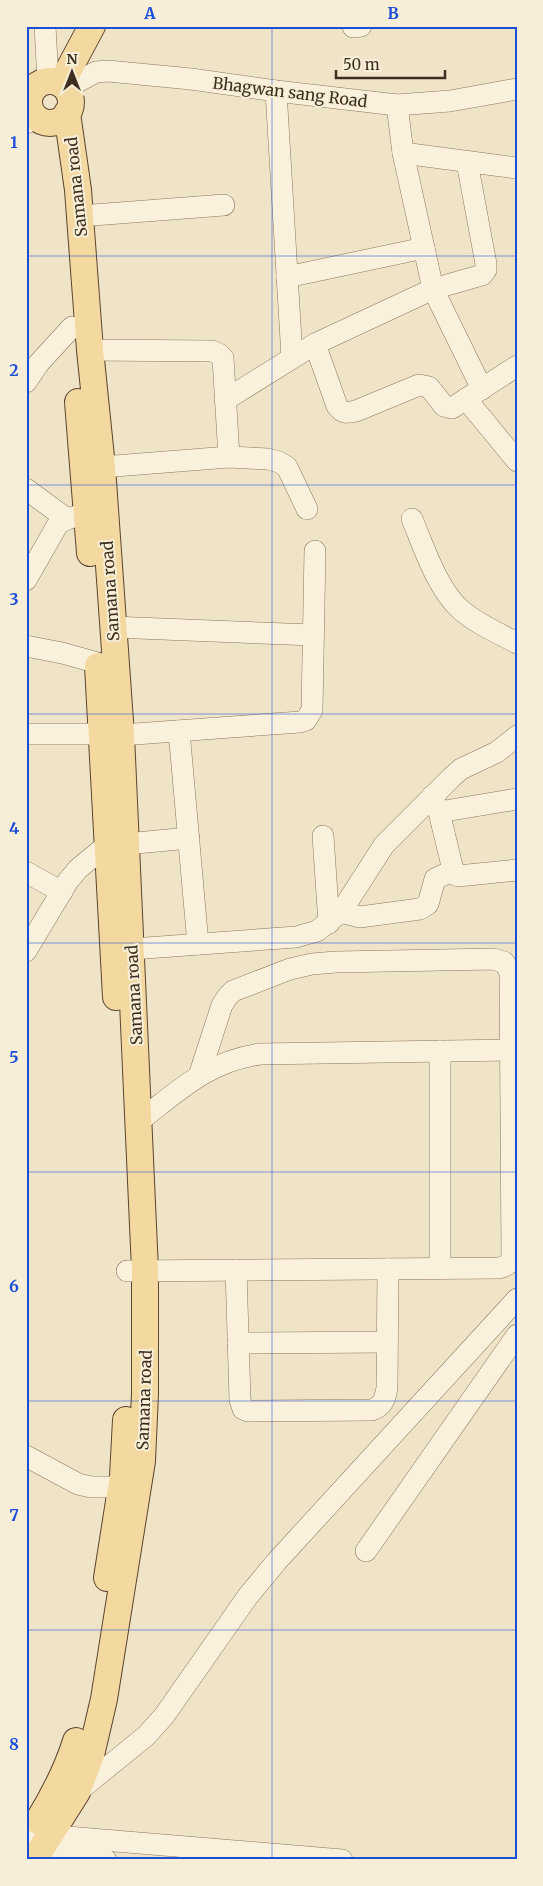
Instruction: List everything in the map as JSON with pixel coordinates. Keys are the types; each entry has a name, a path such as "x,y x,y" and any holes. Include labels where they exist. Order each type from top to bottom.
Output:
{"main road":[{"path":"46,99 92,26"},
{"name":"Samana road","path":"34,1846 77,1792 91,1755 104,1699 142,1461 145,1394 124,1125 111,734 112,627 102,467 90,350 80,216 46,99"},
{"name":"Samana road","path":"46,99 59,164 72,327 77,516 98,663 111,734"},
{"name":"Samana road","path":"34,1846 53,1797 70,1763 79,1732 97,1643 120,1487 126,1417 129,1338 136,1271 139,1120 132,949 116,844"}],"street":[{"path":"45,26 46,99"},
{"path":"353,27 361,26"},
{"name":"Bhagwan sang Road","path":"46,99 96,72 108,71 191,79 397,105 450,101 517,89"},
{"path":"276,91 292,357"},
{"path":"397,105 403,153 432,289 474,394 517,461"},
{"path":"403,153 517,168"},
{"path":"225,400 315,344 432,289 477,277 493,267 486,264 467,162"},
{"path":"80,216 224,205"},
{"path":"287,277 424,248"},
{"path":"26,382 39,363 72,327"},
{"path":"315,344 337,406 341,412 347,413 419,386 429,387 441,403 448,408 452,408 517,366"},
{"path":"90,350 212,351 219,354 223,358 229,457"},
{"path":"102,467 229,457 257,457 278,462 287,467 307,509"},
{"path":"26,490 77,516"},
{"path":"26,580 53,530 58,524 77,516"},
{"path":"412,519 441,584 451,600 460,610 476,621 517,643"},
{"path":"26,734 111,734 179,731 306,720 312,710 315,551"},
{"path":"112,627 313,635"},
{"path":"26,646 98,663"},
{"path":"179,731 198,944"},
{"path":"132,949 296,937 317,931 335,918 384,845 436,804 462,769 497,752 517,736"},
{"path":"436,804 517,799"},
{"path":"436,804 452,871 458,876 517,870"},
{"path":"323,836 335,918"},
{"path":"26,951 78,869 116,844 189,838"},
{"path":"335,918 360,918 420,909 428,904 434,878 452,871"},
{"path":"26,872 62,892"},
{"path":"136,1271 503,1267 508,1264 512,1256 510,972 504,962 493,959 336,962 312,964 290,969 233,991 228,996 222,1005 199,1076"},
{"path":"139,1120 199,1076 229,1061 260,1054 511,1050"},
{"path":"440,1052 440,1268"},
{"path":"236,1270 240,1400 243,1409 248,1412 372,1410 379,1407 385,1397 386,1388 388,1269"},
{"path":"77,1792 146,1736 164,1716 248,1596 277,1561 517,1299"},
{"path":"366,1551 517,1336"},
{"path":"238,1343 387,1342"},
{"path":"26,1456 78,1484 91,1487 120,1487"},
{"path":"34,1846 106,1860"},
{"path":"34,1846 342,1860"}]}
